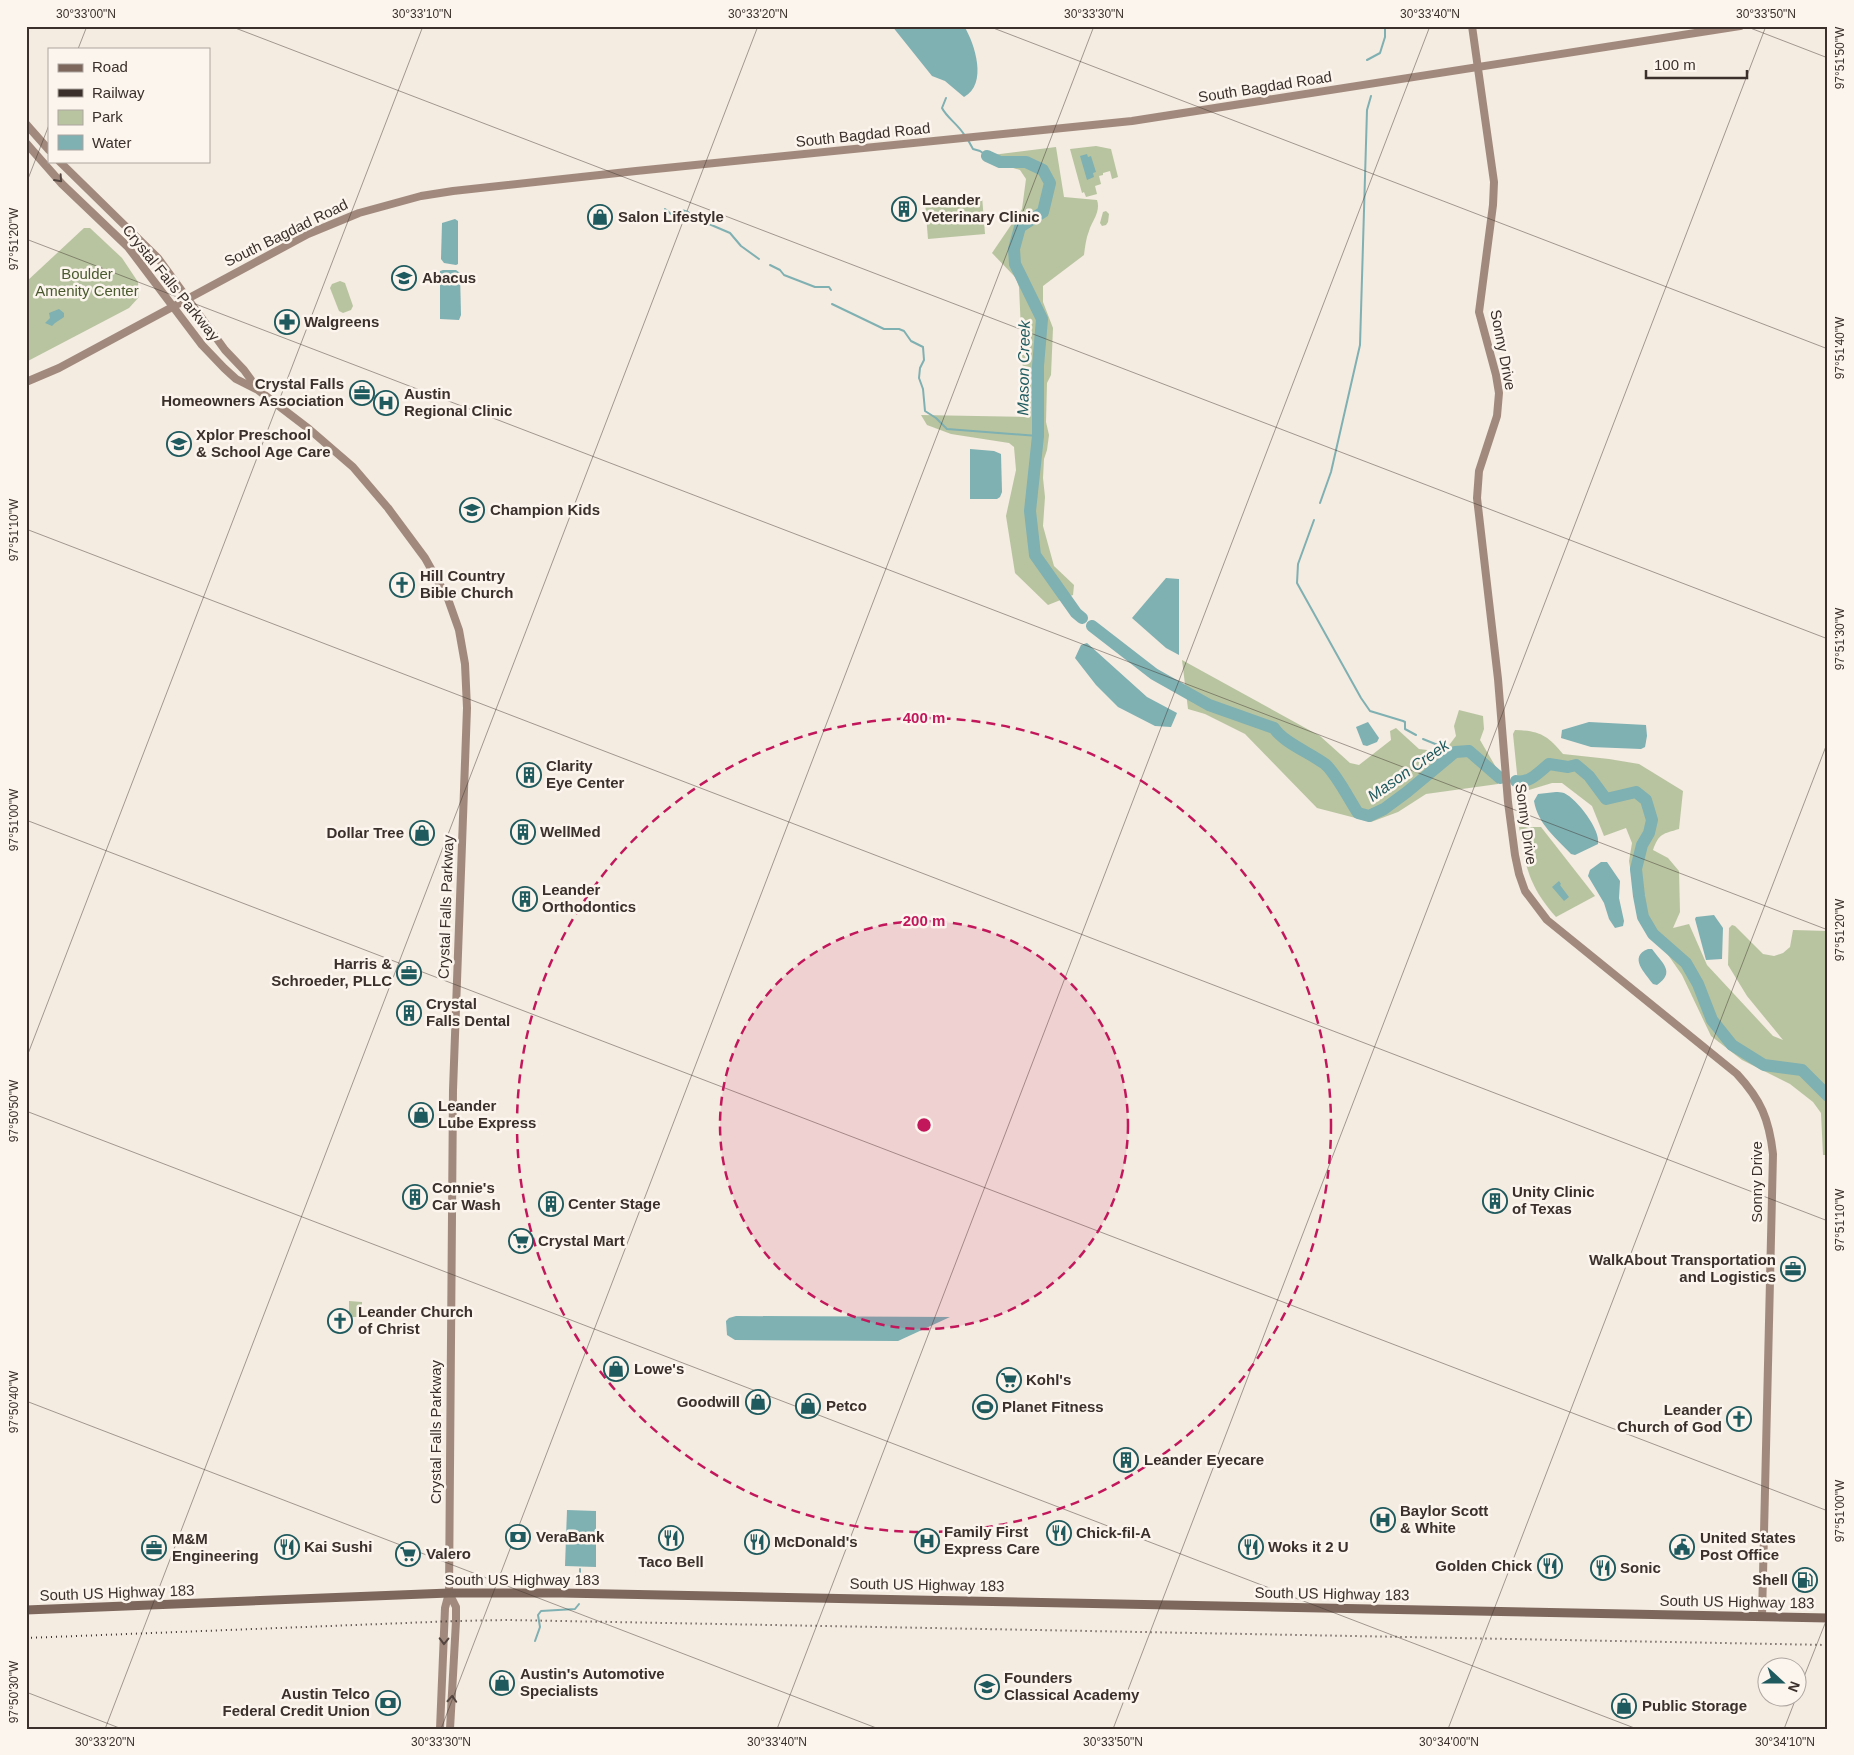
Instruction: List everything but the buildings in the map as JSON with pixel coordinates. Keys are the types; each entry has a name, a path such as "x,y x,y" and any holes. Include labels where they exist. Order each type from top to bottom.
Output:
{"main road":[{"name":"Sonny Drive","path":"1472,26 1494,182 1493,205 1489,224 1479,312 1496,375 1499,394 1497,416 1479,471 1477,498 1496,659 1508,802 1517,866 1525,891 1547,920 1737,1074 1751,1089 1766,1117 1773,1154 1762,1617"},
{"name":"South Bagdad Road","path":"26,382 59,368 324,226 359,213 421,196 636,171 1132,121 1740,26"},
{"path":"26,124 48,149"},
{"name":"Crystal Falls Parkway","path":"26,143 62,184 128,247 202,345 224,368 236,379 258,390 309,429 353,467 388,508 425,558 448,599 459,630 465,664 467,708 453,1090 449,1593"},
{"name":"Crystal Falls Parkway","path":"60,162 158,258 225,350 244,370 258,390"},
{"path":"128,247 137,238"},
{"name":"South US Highway 183","path":"26,1610 449,1593 706,1594 1828,1618"},
{"path":"440,1729 445,1608 449,1593"},
{"path":"449,1593 456,1607 450,1729"}],"green space":[{"path":"1096,146 1111,149 1118,177 1112,179 1110,171 1103,173 1103,175 1099,176 1101,184 1095,186 1097,194 1086,197 1084,192 1082,193 1070,149"},
{"path":"1056,147 1064,197 1097,200 1098,208 1087,237 1084,255 1043,286 1043,302 1053,328 1051,375 1047,383 1046,422 1049,435 1044,459 1045,497 1043,526 1054,566 1074,585 1073,595 1048,605 1015,573 1006,516 1016,470 1014,447 1009,443 951,434 927,425 921,415 1025,417 1019,287 1016,278 992,253 1022,209 1026,179 1020,170 987,160 992,155"},
{"path":"982,196 985,234 928,239 925,202"},
{"path":"1106,211 1109,214 1108,222 1102,226 1100,223 1103,212"},
{"name":"Boulder Amenity Center","path":"84,228 90,228 122,258 138,282 139,297 129,308 26,362 26,282"},
{"path":"340,281 345,283 353,306 351,310 343,313 339,311 330,288 332,284"},
{"path":"1182,660 1320,736 1350,763 1359,765 1391,740 1390,731 1396,728 1419,749 1444,752 1456,736 1454,726 1459,710 1483,716 1484,729 1480,740 1497,769 1498,784 1426,794 1398,812 1371,822 1317,808 1245,734 1205,714 1188,709"},
{"path":"1515,730 1531,731 1542,735 1552,742 1563,754 1639,764 1683,791 1679,829 1662,835 1657,840 1653,850 1668,858 1679,871 1680,912 1673,928 1689,924 1707,965 1773,1036 1783,1040 1747,996 1728,965 1729,928 1732,925 1735,926 1763,954 1774,956 1783,953 1790,947 1793,930 1828,931 1828,1155 1823,1155 1821,1113 1813,1102 1790,1084 1742,1060 1711,1036 1682,975 1638,918 1629,861 1632,843 1626,828 1604,836 1592,806 1562,783 1552,783 1519,793 1513,734"},
{"path":"1519,827 1541,827 1595,896 1556,917 1534,886 1526,865"},
{"path":"349,1301 362,1302 362,1317 349,1317"}],"water":[{"path":"892,26 964,26 972,43 977,63 976,83 971,91 964,97 945,81 932,76"},
{"path":"1087,154 1088,157 1091,156 1096,172 1093,173 1094,177 1087,180 1080,156"},
{"path":"455,219 458,221 458,264 456,265 444,263 441,259 442,223"},
{"path":"456,270 460,273 461,315 459,320 440,319 440,271"},
{"path":"59,309 64,313 64,317 52,326 45,323 50,318 49,313"},
{"path":"970,449 994,451 1001,454 1002,492 997,499 970,499"},
{"path":"1166,578 1179,579 1179,655 1166,648 1132,618"},
{"path":"1087,643 1147,697 1177,713 1171,727 1155,726 1118,707 1096,685 1075,658 1081,645"},
{"path":"1368,722 1379,738 1377,742 1367,746 1363,745 1356,727"},
{"path":"1589,722 1646,725 1645,747 1641,749 1591,747 1561,738 1562,730"},
{"path":"1556,792 1569,796 1581,808 1596,831 1598,844 1575,855 1571,854 1548,830 1539,817 1534,801 1538,794"},
{"path":"1601,862 1607,862 1620,881 1619,898 1624,921 1623,926 1615,928 1609,919 1604,903 1588,876 1590,870"},
{"path":"1559,881 1569,897 1564,901 1552,887"},
{"path":"1714,915 1723,928 1722,959 1706,960 1695,919 1696,917"},
{"path":"1652,949 1665,967 1666,976 1657,985 1653,984 1646,975 1639,961 1639,956 1642,952"},
{"path":"736,1316 950,1317 898,1341 735,1340 727,1335 726,1321"},
{"path":"567,1510 596,1511 596,1567 565,1566"}],"waterway":[{"path":"1367,60 1380,53 1385,37 1385,26"},
{"path":"1320,503 1331,472 1360,345 1367,110 1371,96"},
{"name":"Mason Creek","path":"946,98 942,108 965,136"},
{"name":"Mason Creek","path":"968,140 973,149 987,156"},
{"name":"Mason Creek","path":"987,156 1000,162 1026,162 1043,170 1050,183 1043,212 1020,227 1014,249 1015,264 1042,319 1038,366 1038,436 1030,511 1035,555 1076,613 1082,618"},
{"path":"665,209 671,214 682,210 688,212 695,218 730,233 741,246 759,259"},
{"path":"770,265 780,270 784,275 815,287 829,287 831,290"},
{"path":"832,304 884,329 904,331 911,341 923,347 924,360 920,368 919,378 923,389 925,411 936,418 947,429 1038,436"},
{"path":"1314,520 1298,564 1297,583 1370,711 1405,722 1405,729 1416,735"},
{"name":"Mason Creek","path":"1092,626 1154,674 1209,705 1274,728 1284,738 1329,768 1358,813 1369,816 1384,809 1455,752 1469,751 1500,778"},
{"path":"1423,739 1455,752"},
{"name":"Mason Creek","path":"1516,781 1530,779 1549,764 1568,767 1576,765 1589,776 1606,799 1636,792 1646,800 1652,820 1649,833 1642,845 1636,869 1643,917 1653,934 1686,963 1698,984 1712,1020 1732,1045 1764,1065 1802,1070 1828,1096"},
{"path":"580,1569 580,1581"},
{"path":"535,1641 540,1627 538,1615 541,1611 575,1609 579,1604"}],"railway":[{"path":"26,1638 508,1620 1828,1645"}],"place":[{"name":"Leander Veterinary Clinic","path":"904,209"},
{"name":"Salon Lifestyle","path":"600,217"},
{"name":"Abacus","path":"404,278"},
{"name":"Walgreens","path":"287,322"},
{"name":"Crystal Falls Homeowners Association","path":"362,393"},
{"name":"Austin Regional Clinic","path":"386,403"},
{"name":"Xplor Preschool & School Age Care","path":"179,444"},
{"name":"Champion Kids","path":"472,510"},
{"name":"Hill Country Bible Church","path":"402,585"},
{"name":"Clarity Eye Center","path":"529,775"},
{"name":"WellMed","path":"523,832"},
{"name":"Dollar Tree","path":"422,833"},
{"name":"Leander Orthodontics","path":"525,899"},
{"name":"Harris & Schroeder, PLLC","path":"409,973"},
{"name":"Crystal Falls Dental","path":"409,1013"},
{"name":"Leander Lube Express","path":"421,1115"},
{"name":"Connie's Car Wash","path":"415,1197"},
{"name":"Unity Clinic of Texas","path":"1495,1201"},
{"name":"Center Stage","path":"551,1204"},
{"name":"Crystal Mart","path":"521,1241"},
{"name":"WalkAbout Transportation and Logistics","path":"1793,1269"},
{"name":"Leander Church of Christ","path":"340,1321"},
{"name":"Lowe's","path":"616,1369"},
{"name":"Kohl's","path":"1009,1380"},
{"name":"Goodwill","path":"758,1402"},
{"name":"Petco","path":"808,1406"},
{"name":"Planet Fitness","path":"985,1407"},
{"name":"Leander Church of God","path":"1739,1419"},
{"name":"Leander Eyecare","path":"1126,1460"},
{"name":"Baylor Scott & White","path":"1383,1520"},
{"name":"Chick-fil-A","path":"1059,1533"},
{"name":"VeraBank","path":"518,1537"},
{"name":"Taco Bell","path":"671,1538"},
{"name":"Family First Express Care","path":"927,1541"},
{"name":"McDonald's","path":"757,1542"},
{"name":"Kai Sushi","path":"287,1547"},
{"name":"Woks it 2 U","path":"1251,1547"},
{"name":"United States Post Office","path":"1682,1547"},
{"name":"M&M Engineering","path":"154,1548"},
{"name":"Valero","path":"408,1554"},
{"name":"Golden Chick","path":"1550,1566"},
{"name":"Sonic","path":"1603,1568"},
{"name":"Shell","path":"1805,1580"},
{"name":"Austin's Automotive Specialists","path":"502,1683"},
{"name":"Founders Classical Academy","path":"987,1687"},
{"name":"Austin Telco Federal Credit Union","path":"388,1703"},
{"name":"Public Storage","path":"1624,1706"}]}
